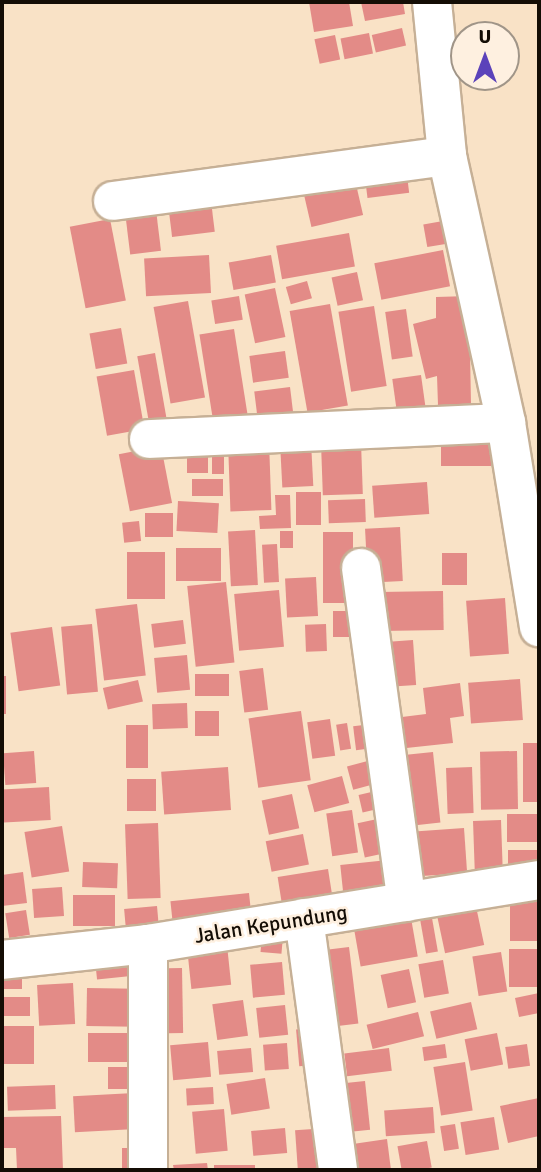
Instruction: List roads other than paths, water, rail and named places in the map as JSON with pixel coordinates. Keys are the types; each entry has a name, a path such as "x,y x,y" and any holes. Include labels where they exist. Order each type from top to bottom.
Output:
{"street":[{"path":"432,2 447,156 506,423 539,627"},
{"path":"113,201 447,156"},
{"path":"149,439 506,423"},
{"path":"361,568 407,902"},
{"name":"Jalan Kepundung","path":"2,960 148,944 539,880"},
{"path":"304,918 338,1170"},
{"path":"148,944 148,1170"}]}
